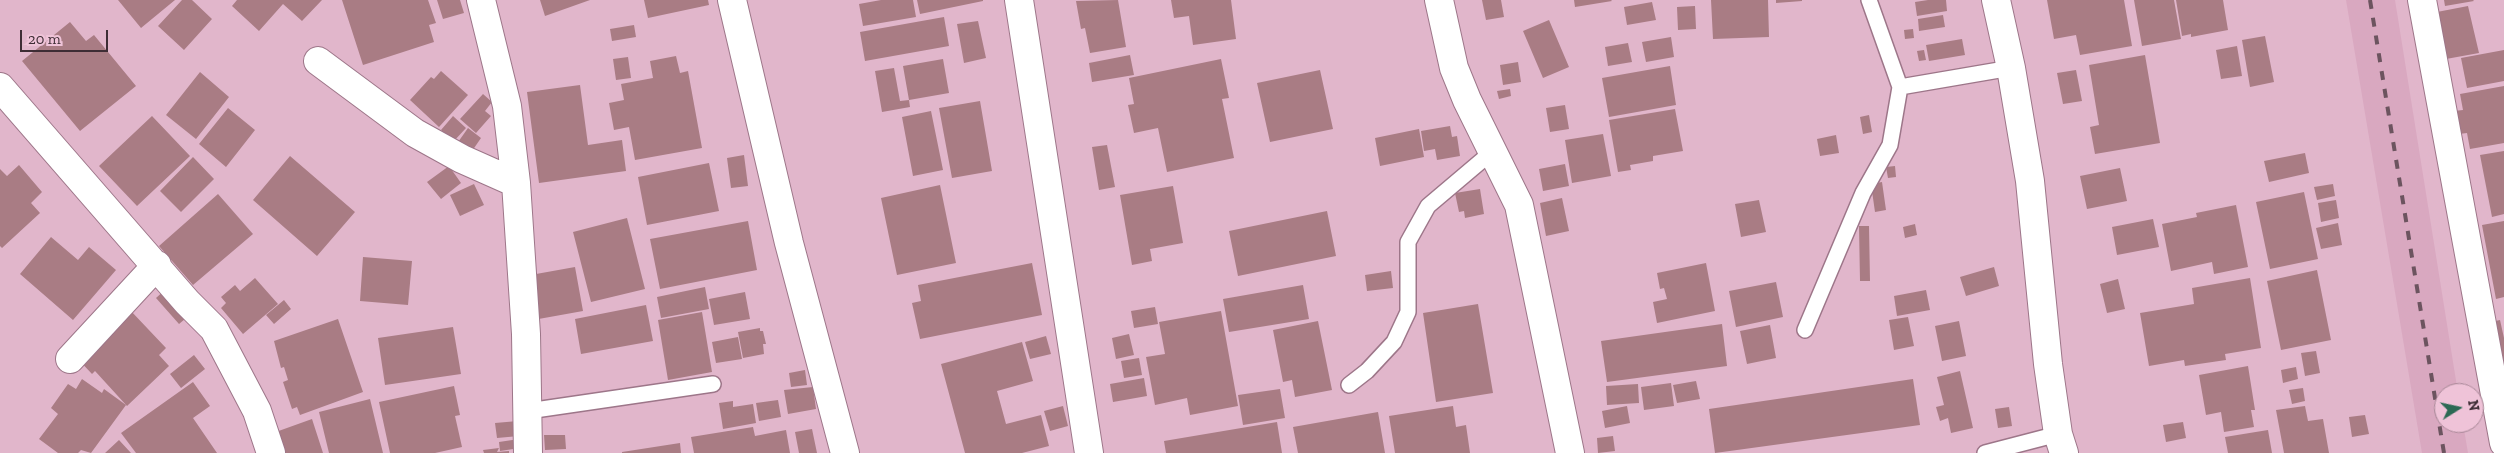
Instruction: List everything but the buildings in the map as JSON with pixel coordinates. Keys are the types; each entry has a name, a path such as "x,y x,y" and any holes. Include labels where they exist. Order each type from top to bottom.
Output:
{"street":[{"path":"481,0 507,106 516,183 526,334 528,453"},
{"path":"732,0 788,243 845,453"},
{"path":"1019,0 1089,453"},
{"path":"1438,0 1454,68 1466,100 1519,205 1570,453"},
{"path":"1996,0 2011,68 2030,181 2048,364 2061,444"},
{"path":"2422,0 2504,444"},
{"path":"318,62 415,133 462,159 516,183"},
{"path":"0,87 157,265 187,302 214,329 257,411 271,453"},
{"path":"70,359 157,265"}],"lane":[{"path":"1806,330 1863,193 1890,145 1900,87 1869,0"},
{"path":"1900,87 2011,68"},
{"path":"1350,385 1367,371 1394,342 1408,312 1408,242 1428,206 1493,151"},
{"path":"528,411 713,384"},
{"path":"1984,453 2061,444"}],"shaded area":[{"path":"2346,0 2395,0 2456,383 2434,383 2434,433 2465,433 2468,453 2422,453"}],"railway":[{"path":"2370,0 2444,453"}]}
